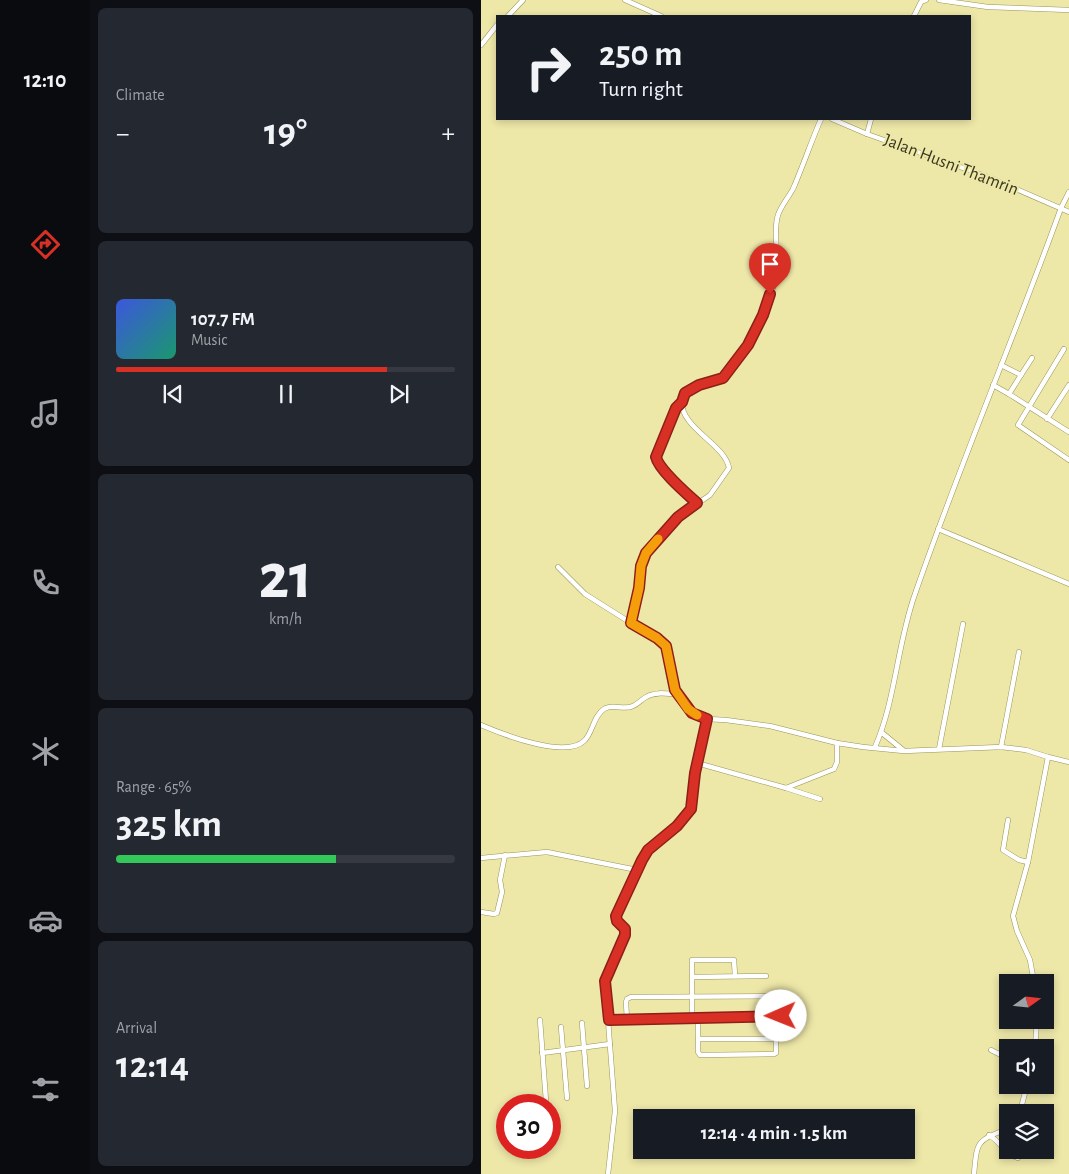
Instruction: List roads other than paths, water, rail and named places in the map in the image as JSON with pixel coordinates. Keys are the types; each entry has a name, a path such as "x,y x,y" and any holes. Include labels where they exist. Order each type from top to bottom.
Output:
{"street":[{"path":"509,15 523,0"},
{"path":"625,0 659,15"},
{"path":"914,15 921,2 926,0"},
{"path":"939,0 988,7 1069,10"},
{"path":"481,45 496,26"},
{"path":"697,503 676,483 656,459 676,408 682,402 685,393 705,382 723,378 748,345 758,325 773,285 777,265 776,226 778,215 792,190 821,120"},
{"name":"Jalan Husni Thamrin","path":"834,120 867,134 991,178 1069,212"},
{"path":"867,134 871,120"},
{"path":"875,748 881,732 914,597 938,528 1061,208 1069,192"},
{"path":"1064,349 1028,406 1018,427 1069,460"},
{"path":"1009,394 1032,358"},
{"path":"1001,365 1021,375"},
{"path":"993,385 1067,431 1069,424"},
{"path":"1047,419 1069,385"},
{"path":"631,623 639,588 641,566 646,553 678,517 710,495 729,468 728,461 690,422 682,402"},
{"path":"938,528 1069,584"},
{"path":"558,567 585,594 657,638 666,646 675,690 692,713 707,719 770,726 837,743 875,748 904,751 1001,747 1026,750 1069,762"},
{"path":"939,749 963,624"},
{"path":"1001,747 1019,652"},
{"path":"481,726 525,742 555,746 577,745 585,740 600,713 607,707 630,708 646,697 655,694 662,693 679,696"},
{"path":"608,1174 615,1110 605,981 620,951 625,932 624,927 617,921 616,916 648,850 677,826 691,809 697,763 707,719"},
{"path":"881,732 904,751"},
{"path":"786,788 834,769 837,762 837,743"},
{"path":"1033,974 1030,960 1017,931 1013,916 1028,862 1048,757"},
{"path":"697,763 819,799"},
{"path":"1008,820 1003,850 1019,860 1028,862"},
{"path":"481,858 537,852 555,853 637,870"},
{"path":"481,912 497,913 502,892 501,880 505,855"},
{"path":"692,1018 693,959 734,960 735,976"},
{"path":"692,977 766,976"},
{"path":"627,1020 626,1002 631,997 784,996 786,1000 776,1039 776,1053 774,1054 701,1056 699,1054 698,1018"},
{"path":"609,1020 781,1016"},
{"path":"540,1020 546,1094"},
{"path":"582,1023 587,1086"},
{"path":"561,1027 567,1098"},
{"path":"698,1039 776,1039"},
{"path":"543,1053 610,1044"},
{"path":"991,1050 999,1054"},
{"path":"974,1174 977,1149 981,1141 989,1135 999,1132"},
{"path":"989,1135 999,1142"}]}
